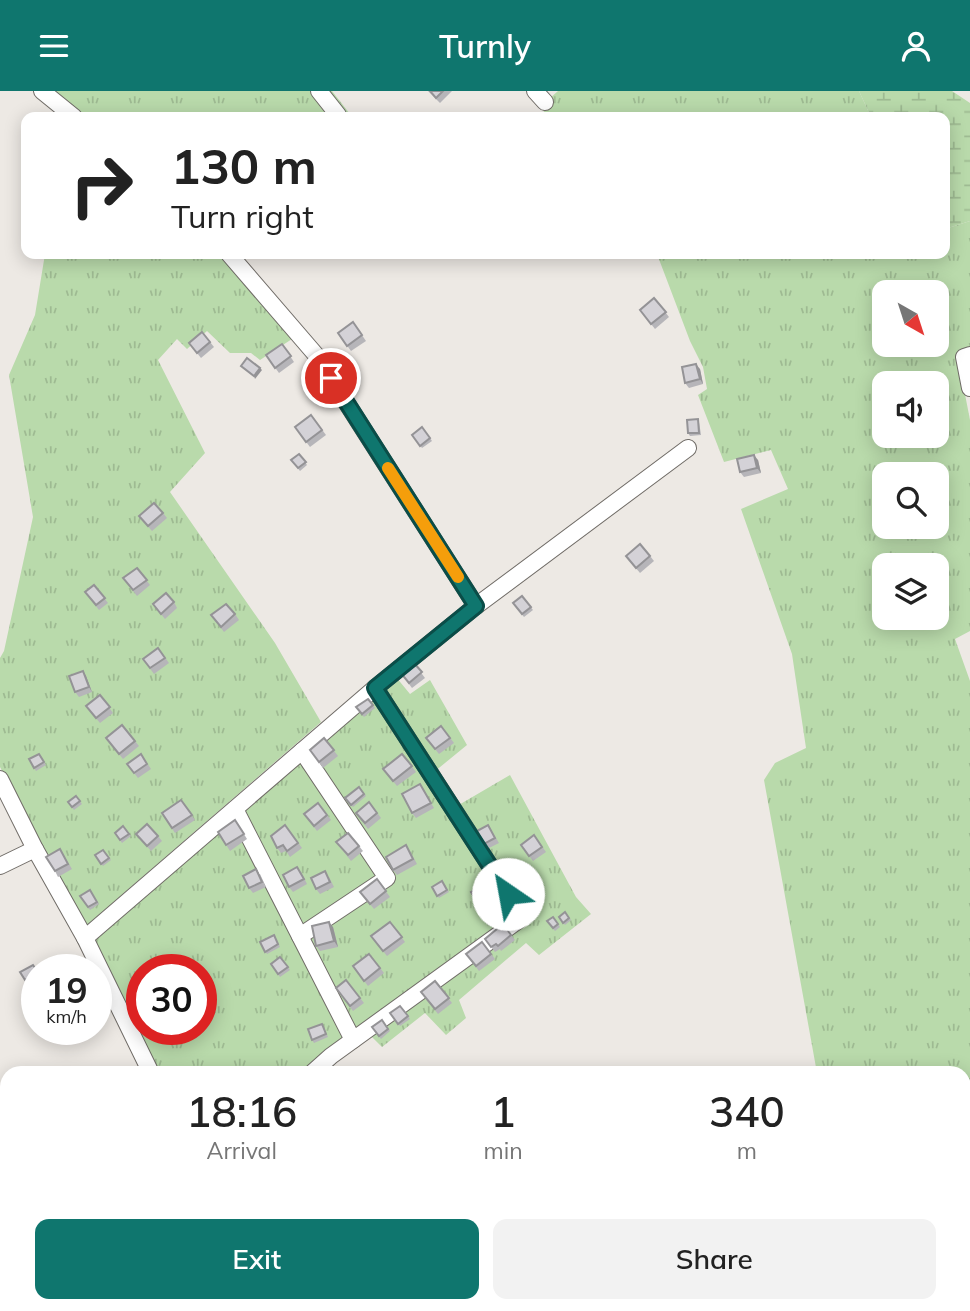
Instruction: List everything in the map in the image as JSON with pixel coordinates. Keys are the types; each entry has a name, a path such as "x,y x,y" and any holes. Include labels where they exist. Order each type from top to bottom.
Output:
{"street":[{"path":"42,91 68,112"},
{"path":"319,91 336,112"},
{"path":"233,259 316,355 476,606"},
{"path":"970,355 964,357 970,388"},
{"path":"85,938 375,688 476,606 688,448"},
{"path":"321,1066 523,917 375,688"},
{"path":"300,936 387,878 302,751"},
{"path":"0,779 35,849 85,938 148,1066"},
{"path":"235,809 353,1040"},
{"path":"0,866 35,849"}],"green space":[{"path":"48,91 332,91 348,112 73,112"},
{"path":"558,91 859,91 869,112 544,112 540,107"},
{"path":"859,91 952,91 970,103 970,221 950,227 950,112 869,112"},
{"path":"970,221 970,349 957,353 970,420 970,631 955,639 970,681 970,1066 816,1066 764,780 775,763 806,748 792,654 741,509 788,489 771,450 724,462 698,395 707,389 703,367 690,341 659,259 950,259 950,227"},
{"path":"44,259 224,259 292,339 260,360 251,353 230,353 207,331 187,349 177,339 158,360 205,453 170,492 275,643 321,722 86,926 54,874 0,767 0,658 4,651 33,517 9,375 35,315"},
{"path":"396,677 410,694 430,680 467,745 434,772 457,806 510,775 576,897 591,914 539,955 526,943 459,1000 466,1018 446,1035 425,1013 382,1047 369,1034 327,1066 153,1066 143,1045 217,1045 217,954 126,954 126,1010 112,980 112,954 100,954 93,940"}],"building":[{"path":"430,91 443,91 436,98"},
{"path":"654,298 666,312 651,324 640,310"},
{"path":"353,322 362,335 347,346 338,333"},
{"path":"202,332 210,342 197,353 189,343"},
{"path":"282,344 291,356 275,368 266,355"},
{"path":"247,358 260,368 254,376 241,366"},
{"path":"696,364 700,379 685,383 682,367"},
{"path":"311,415 322,430 306,442 295,427"},
{"path":"698,419 699,433 688,433 687,420"},
{"path":"422,427 430,438 420,446 412,435"},
{"path":"299,454 306,462 298,468 291,460"},
{"path":"754,455 757,468 740,472 737,459"},
{"path":"154,503 163,513 148,526 139,516"},
{"path":"640,544 650,556 636,568 626,556"},
{"path":"137,568 147,580 133,590 123,578"},
{"path":"94,585 105,598 96,605 85,592"},
{"path":"166,593 174,602 161,614 153,604"},
{"path":"522,596 531,607 522,614 513,603"},
{"path":"226,604 235,614 221,627 211,615"},
{"path":"158,648 165,658 150,668 143,659"},
{"path":"413,662 422,672 409,683 400,672"},
{"path":"83,671 89,687 75,692 69,676"},
{"path":"100,695 110,707 96,718 86,706"},
{"path":"368,699 373,705 362,714 356,707"},
{"path":"122,725 135,741 119,754 106,738"},
{"path":"441,726 450,738 435,749 426,738"},
{"path":"324,738 334,750 319,762 310,750"},
{"path":"39,754 44,762 34,768 29,759"},
{"path":"141,754 147,764 134,773 127,764"},
{"path":"402,754 412,766 393,781 383,769"},
{"path":"420,784 431,803 412,813 402,794"},
{"path":"359,787 364,794 351,805 345,798"},
{"path":"76,796 80,801 72,807 68,802"},
{"path":"181,800 192,815 172,828 162,813"},
{"path":"369,802 377,813 365,823 356,813"},
{"path":"318,803 327,815 314,826 304,814"},
{"path":"235,820 244,834 226,845 218,832"},
{"path":"147,824 158,836 147,846 136,834"},
{"path":"285,825 298,843 287,851 283,845 277,848 271,836"},
{"path":"488,825 495,838 484,844 477,831"},
{"path":"123,826 129,834 120,840 115,833"},
{"path":"348,833 359,846 348,855 336,842"},
{"path":"534,835 542,847 529,856 521,845"},
{"path":"406,845 413,859 393,870 386,857"},
{"path":"60,849 68,864 55,871 46,857"},
{"path":"103,850 109,858 101,864 95,855"},
{"path":"523,863 534,877 518,889 507,875"},
{"path":"297,867 304,879 289,887 283,875"},
{"path":"256,869 262,882 249,888 243,876"},
{"path":"325,871 330,882 316,889 311,878"},
{"path":"377,879 386,891 370,904 360,892"},
{"path":"442,881 447,890 437,896 432,887"},
{"path":"486,883 494,895 479,904 471,892"},
{"path":"90,890 97,902 88,907 80,896"},
{"path":"565,912 569,918 563,923 559,917"},
{"path":"553,917 558,924 553,928 547,921"},
{"path":"329,922 334,941 316,946 312,926"},
{"path":"390,922 402,937 383,951 371,936"},
{"path":"503,924 511,935 498,946 496,944 491,947 485,939"},
{"path":"274,935 278,944 265,952 260,942"},
{"path":"482,942 491,954 476,966 466,954"},
{"path":"369,954 380,968 364,981 353,966"},
{"path":"280,957 288,967 278,974 271,964"},
{"path":"346,980 360,998 350,1006 336,988"},
{"path":"435,981 449,998 435,1009 421,992"},
{"path":"400,1006 408,1016 398,1024 390,1013"},
{"path":"382,1020 388,1029 379,1036 372,1027"},
{"path":"322,1024 326,1034 312,1040 308,1029"}],"slow traffic":[{"path":"388,468 458,577"}],"route":[{"path":"331,378 476,606 375,688 508,894"}]}
